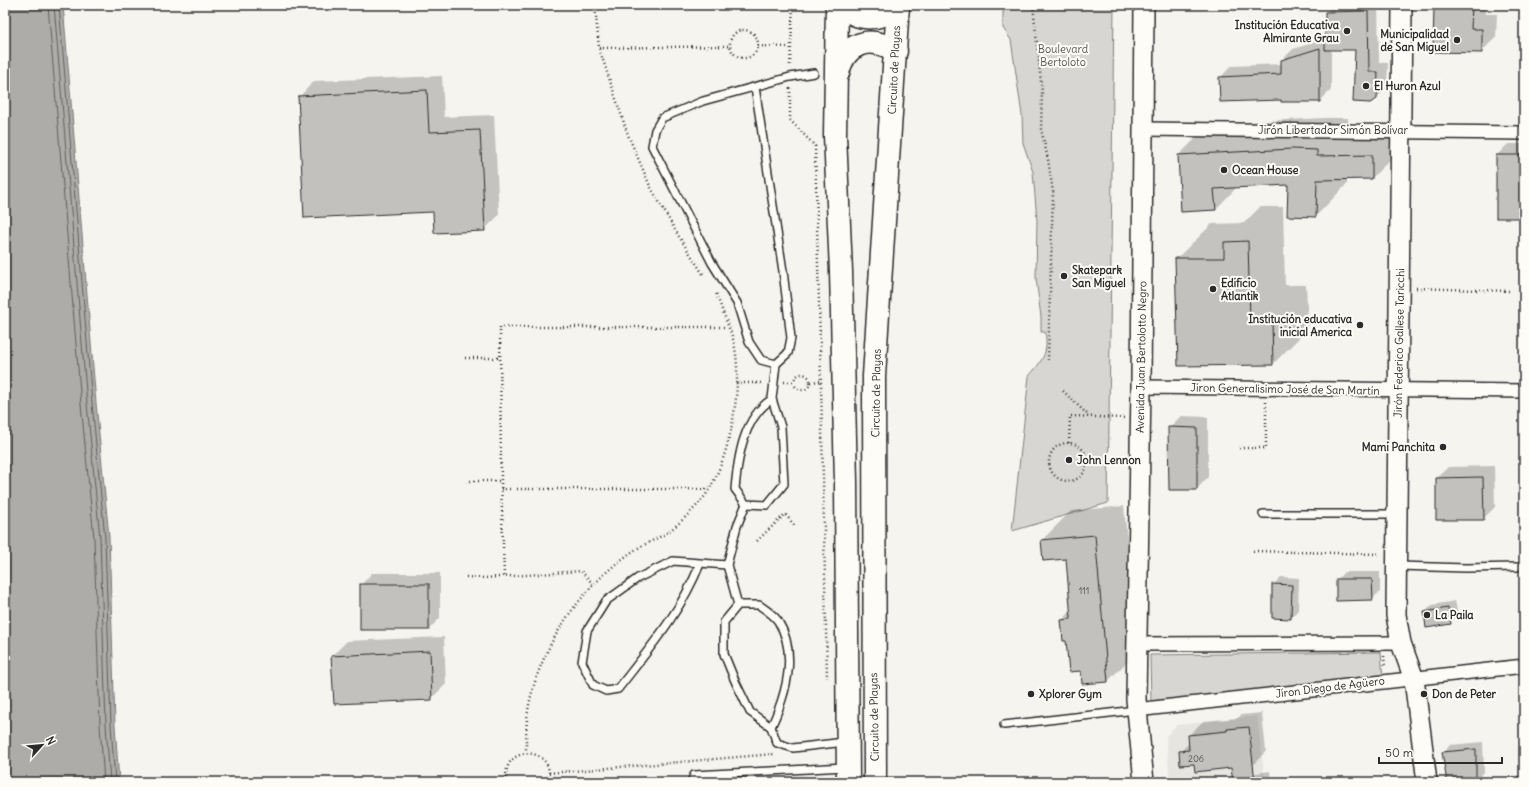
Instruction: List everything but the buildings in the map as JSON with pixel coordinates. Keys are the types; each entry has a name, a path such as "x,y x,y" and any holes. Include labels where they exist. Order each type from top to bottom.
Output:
{"highway":[{"path":"837,5 835,135 841,271 846,482 848,774"},
{"path":"844,5 858,16 872,18 886,15 898,6"},
{"name":"Circuito de Playas","path":"875,782 874,376 898,6"},
{"path":"837,75 840,62 848,51 859,44 871,42 884,44 896,51"}],"main road":[{"name":"Avenida Juan Bertolotto Negro","path":"1144,5 1141,386 1136,644 1136,710 1144,782"},
{"name":"Jirón Federico Gallese Taricchi","path":"1402,5 1398,390 1398,560 1396,615 1392,644 1414,678 1427,782"}],"street":[{"name":"Jirón Libertador Simón Bolívar","path":"1142,130 1401,130 1524,133"},
{"name":"Jíron Generalisimo José de San Martín","path":"1141,386 1266,389 1524,391"},
{"path":"1136,644 1392,644"},
{"name":"Jíron Diego de Agüero","path":"1136,710 1524,666"}],"lane":[{"path":"776,364 761,360 749,342 737,303 712,263 652,146 655,130 662,118 703,101 790,77 814,73"},
{"path":"746,504 767,505 784,484 781,427 772,399 776,364 788,354 791,338 783,271 755,86"},
{"path":"746,504 735,489 737,464 746,430 761,406 772,399"},
{"path":"738,605 727,565 737,526 746,504"},
{"path":"1263,514 1398,514"},
{"path":"1398,560 1466,568 1517,567"},
{"path":"700,564 691,587 667,628 618,689 606,691 593,685 582,662 586,631 606,601 638,578 672,561 727,565"},
{"path":"738,605 724,622 724,654 750,712 771,726 777,744 793,748 847,741"},
{"path":"738,605 760,605 778,620 789,647 787,679 778,711 771,726"},
{"path":"1004,725 1136,710"},
{"path":"691,782 694,775 848,774"}],"path":[{"path":"595,5 599,48 628,135 650,186 678,235 708,281"},
{"path":"793,5 790,47 790,120 815,146 822,381 827,682"},
{"path":"1033,5 1042,92 1041,129 1048,159 1053,192 1048,360"},
{"path":"744,30 753,33 758,46 754,54 746,59 737,57 731,50 730,41 735,33 744,30"},
{"path":"599,48 730,46"},
{"path":"758,46 790,47"},
{"path":"526,753 529,706 536,681 558,630 594,585 629,554 669,531 701,500 709,489 728,447 735,412 737,370 732,336 727,327 716,294 712,287"},
{"path":"1399,287 1511,291"},
{"path":"504,576 501,488 500,327 727,327"},
{"path":"465,358 501,358"},
{"path":"802,373 807,374 811,382 810,386 802,390 798,389 794,382 795,377 802,373"},
{"path":"811,382 822,381"},
{"path":"1239,448 1266,448 1266,389"},
{"path":"1063,391 1090,416"},
{"path":"1069,443 1070,416 1140,419"},
{"path":"1069,443 1081,448 1087,460 1084,472 1080,477 1068,481 1056,477 1050,467 1050,455 1058,446 1069,443"},
{"path":"1087,460 1140,458"},
{"path":"466,481 501,481"},
{"path":"501,488 709,489"},
{"path":"757,541 785,514 795,526"},
{"path":"1253,551 1398,560"},
{"path":"466,577 582,571 594,585"},
{"path":"1386,681 1392,644"},
{"path":"507,782 505,775 510,762 515,757 526,753 541,757 546,762 549,772 549,782"},
{"path":"549,772 781,754"},
{"path":"1482,782 1524,776"}],"shaded area":[{"path":"1257,716 1265,782 1170,782 1166,736 1177,725"}],"green space":[{"name":"Boulevard Bertoloto","path":"1003,5 1114,5 1108,503 1012,531 1029,376 1041,361 1045,351 1046,339 1045,332 1041,332 1041,317 1036,278 1037,220 1033,172 1023,143 1022,115 1011,40 1003,28"},
{"path":"1381,652 1383,678 1151,701 1150,655"},
{"path":"815,779 815,782 770,782"}],"water":[{"path":"5,5 63,5 96,403 109,537 115,725 119,782 5,782"}],"place":[{"name":"Institución Educativa Almirante Grau","path":"1347,31"},
{"name":"Municipalidad de San Miguel","path":"1457,40"},
{"name":"El Huron Azul","path":"1366,86"},
{"name":"Ocean House","path":"1224,170"},
{"name":"Skatepark San Miguel","path":"1064,276"},
{"name":"Edificio Atlantik","path":"1213,289"},
{"name":"Institución educativa inicial America","path":"1360,325"},
{"name":"Mami Panchita","path":"1443,447"},
{"name":"John Lennon","path":"1069,460"},
{"name":"La Paila","path":"1427,615"},
{"name":"Xplorer Gym","path":"1031,694"},
{"name":"Don de Peter","path":"1424,694"}]}
